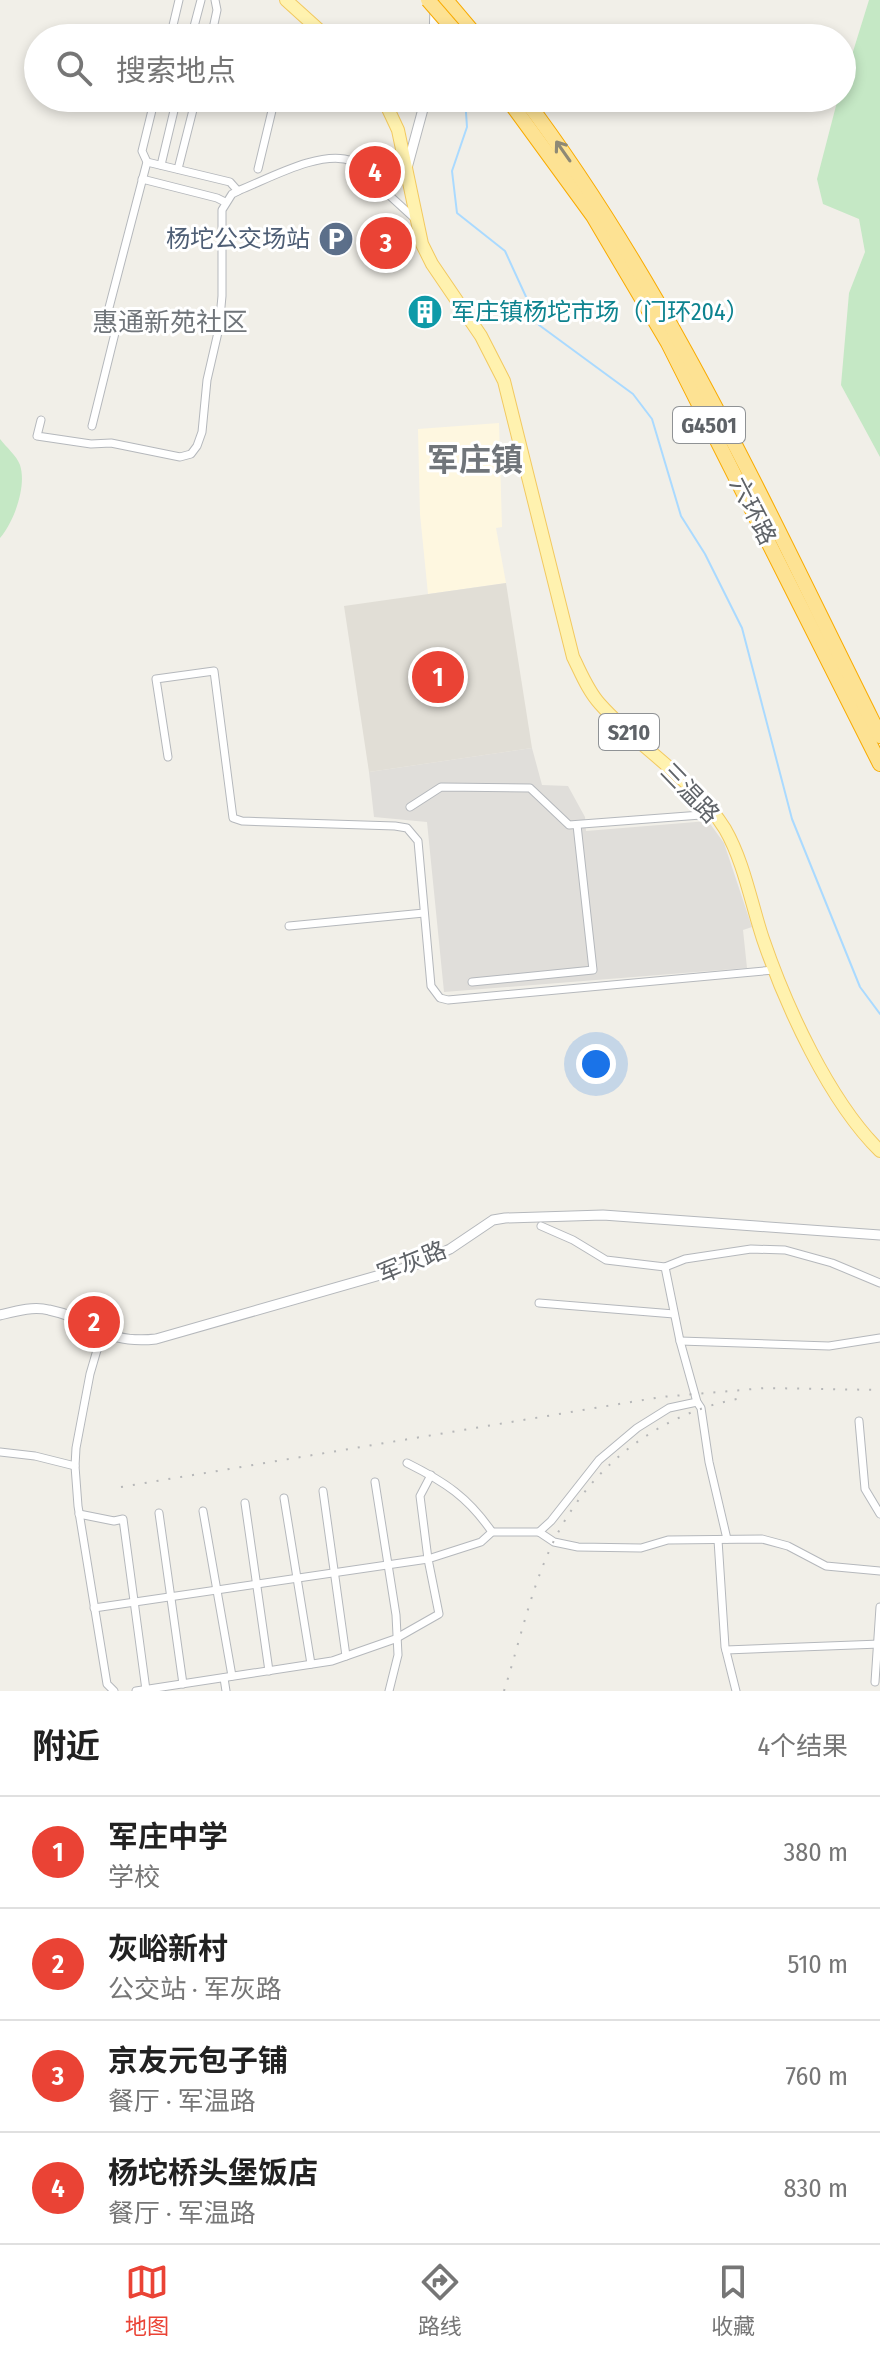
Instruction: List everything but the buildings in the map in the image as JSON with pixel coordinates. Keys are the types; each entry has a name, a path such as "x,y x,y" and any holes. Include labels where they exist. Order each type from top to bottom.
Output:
{"highway":[{"path":"428,0 449,24"},
{"path":"446,0 466,24"},
{"name":"六环路","path":"522,112 593,216 668,343 880,764"},
{"name":"六环路","path":"524,112 596,200 678,335 880,736"}],"main road":[{"path":"286,0 313,24"},
{"name":"S210","path":"390,112 398,130 414,218"},
{"name":"三温路","path":"414,218 432,264 481,336 504,381 572,655 585,682 599,703 692,789 726,831 774,970 836,1096 880,1151"}],"street":[{"path":"173,24 179,0"},
{"path":"195,24 201,0"},
{"path":"214,24 217,10 215,0"},
{"path":"434,0 434,24"},
{"path":"92,426 117,325 105,323 147,162 142,151 152,112"},
{"path":"161,165 174,112"},
{"path":"178,169 192,112"},
{"path":"258,169 272,112"},
{"path":"406,171 422,112"},
{"path":"41,420 37,436 91,444 111,443 180,457 191,454 202,432 207,380 219,328 223,273 222,210 225,202 238,191 309,163 344,158 352,161 414,218"},
{"path":"147,162 230,182 238,191"},
{"path":"142,179 225,202"},
{"path":"168,757 156,679 214,671 233,818 242,821 407,828 418,841 431,986 440,998 448,1000 774,970"},
{"path":"410,807 441,787 530,788 569,825 714,814"},
{"path":"472,982 593,970 577,825"},
{"path":"289,926 424,913"},
{"name":"军灰路","path":"0,1315 26,1309 50,1310 102,1333 129,1341 156,1339 311,1297 433,1258 493,1220 505,1218 603,1215 880,1235"},
{"path":"541,1226 573,1240 606,1260 665,1267 685,1259 751,1249 785,1250 832,1263 880,1283"},
{"path":"665,1267 680,1341 701,1408 723,1540 726,1650 736,1691"},
{"path":"539,1303 674,1314"},
{"path":"102,1333 90,1374 75,1466 79,1514 107,1684 114,1691"},
{"path":"680,1341 829,1346 880,1338"},
{"path":"539,1532 599,1460 637,1428 669,1408 697,1402"},
{"path":"859,1421 865,1489 880,1514"},
{"path":"0,1452 35,1456 75,1466"},
{"path":"407,1463 446,1483 475,1508 492,1532"},
{"path":"136,1691 346,1656 398,1638 439,1614 420,1496 431,1475"},
{"path":"375,1482 398,1638 398,1655 389,1691"},
{"path":"323,1491 346,1656"},
{"path":"284,1498 311,1664"},
{"path":"245,1503 269,1671"},
{"path":"203,1511 217,1590 228,1677 226,1691"},
{"path":"159,1513 183,1684"},
{"path":"79,1514 114,1521 123,1519 146,1690"},
{"path":"94,1608 428,1559 481,1542 492,1532 539,1532 554,1542 578,1547 641,1548 668,1540 762,1539 788,1546 826,1566 880,1571"},
{"path":"875,1682 880,1607"},
{"path":"726,1650 879,1644"}],"shaded area":[{"path":"499,423 502,527 496,528 506,583 428,594 420,514 418,429"},
{"path":"506,583 532,748 369,772 344,606"},
{"path":"532,748 542,785 568,786 585,817 586,831 708,821 724,843 752,927 743,930 747,968 444,992 427,822 374,817 369,772"}],"green space":[{"path":"869,0 880,0 880,457 841,385 849,293 865,252 859,219 823,204 817,179 834,112 856,112 856,42"},
{"path":"0,439 19,462 22,483 14,513 0,538"}],"waterway":[{"path":"466,112 467,127 452,171 457,213 505,251 539,325 633,394 652,419 681,516 705,554 742,628 792,819 860,987 880,1014"}],"railway":[{"path":"121,1487 661,1397 765,1388 880,1390"},
{"path":"504,1691 535,1588 551,1548 576,1504 594,1481 614,1461 660,1427 713,1405 742,1398"}],"place":[{"name":"杨坨桥头堡饭店","path":"375,172"},
{"name":"杨坨公交场站","path":"336,239"},
{"name":"京友元包子铺","path":"386,243"},
{"name":"军庄镇杨坨市场（门环204）","path":"425,312"},
{"name":"军庄中学","path":"438,677"},
{"name":"灰峪新村","path":"94,1322"}],"district":[{"name":"惠通新苑社区","path":"170,322"},
{"name":"军庄镇","path":"475,460"}]}
